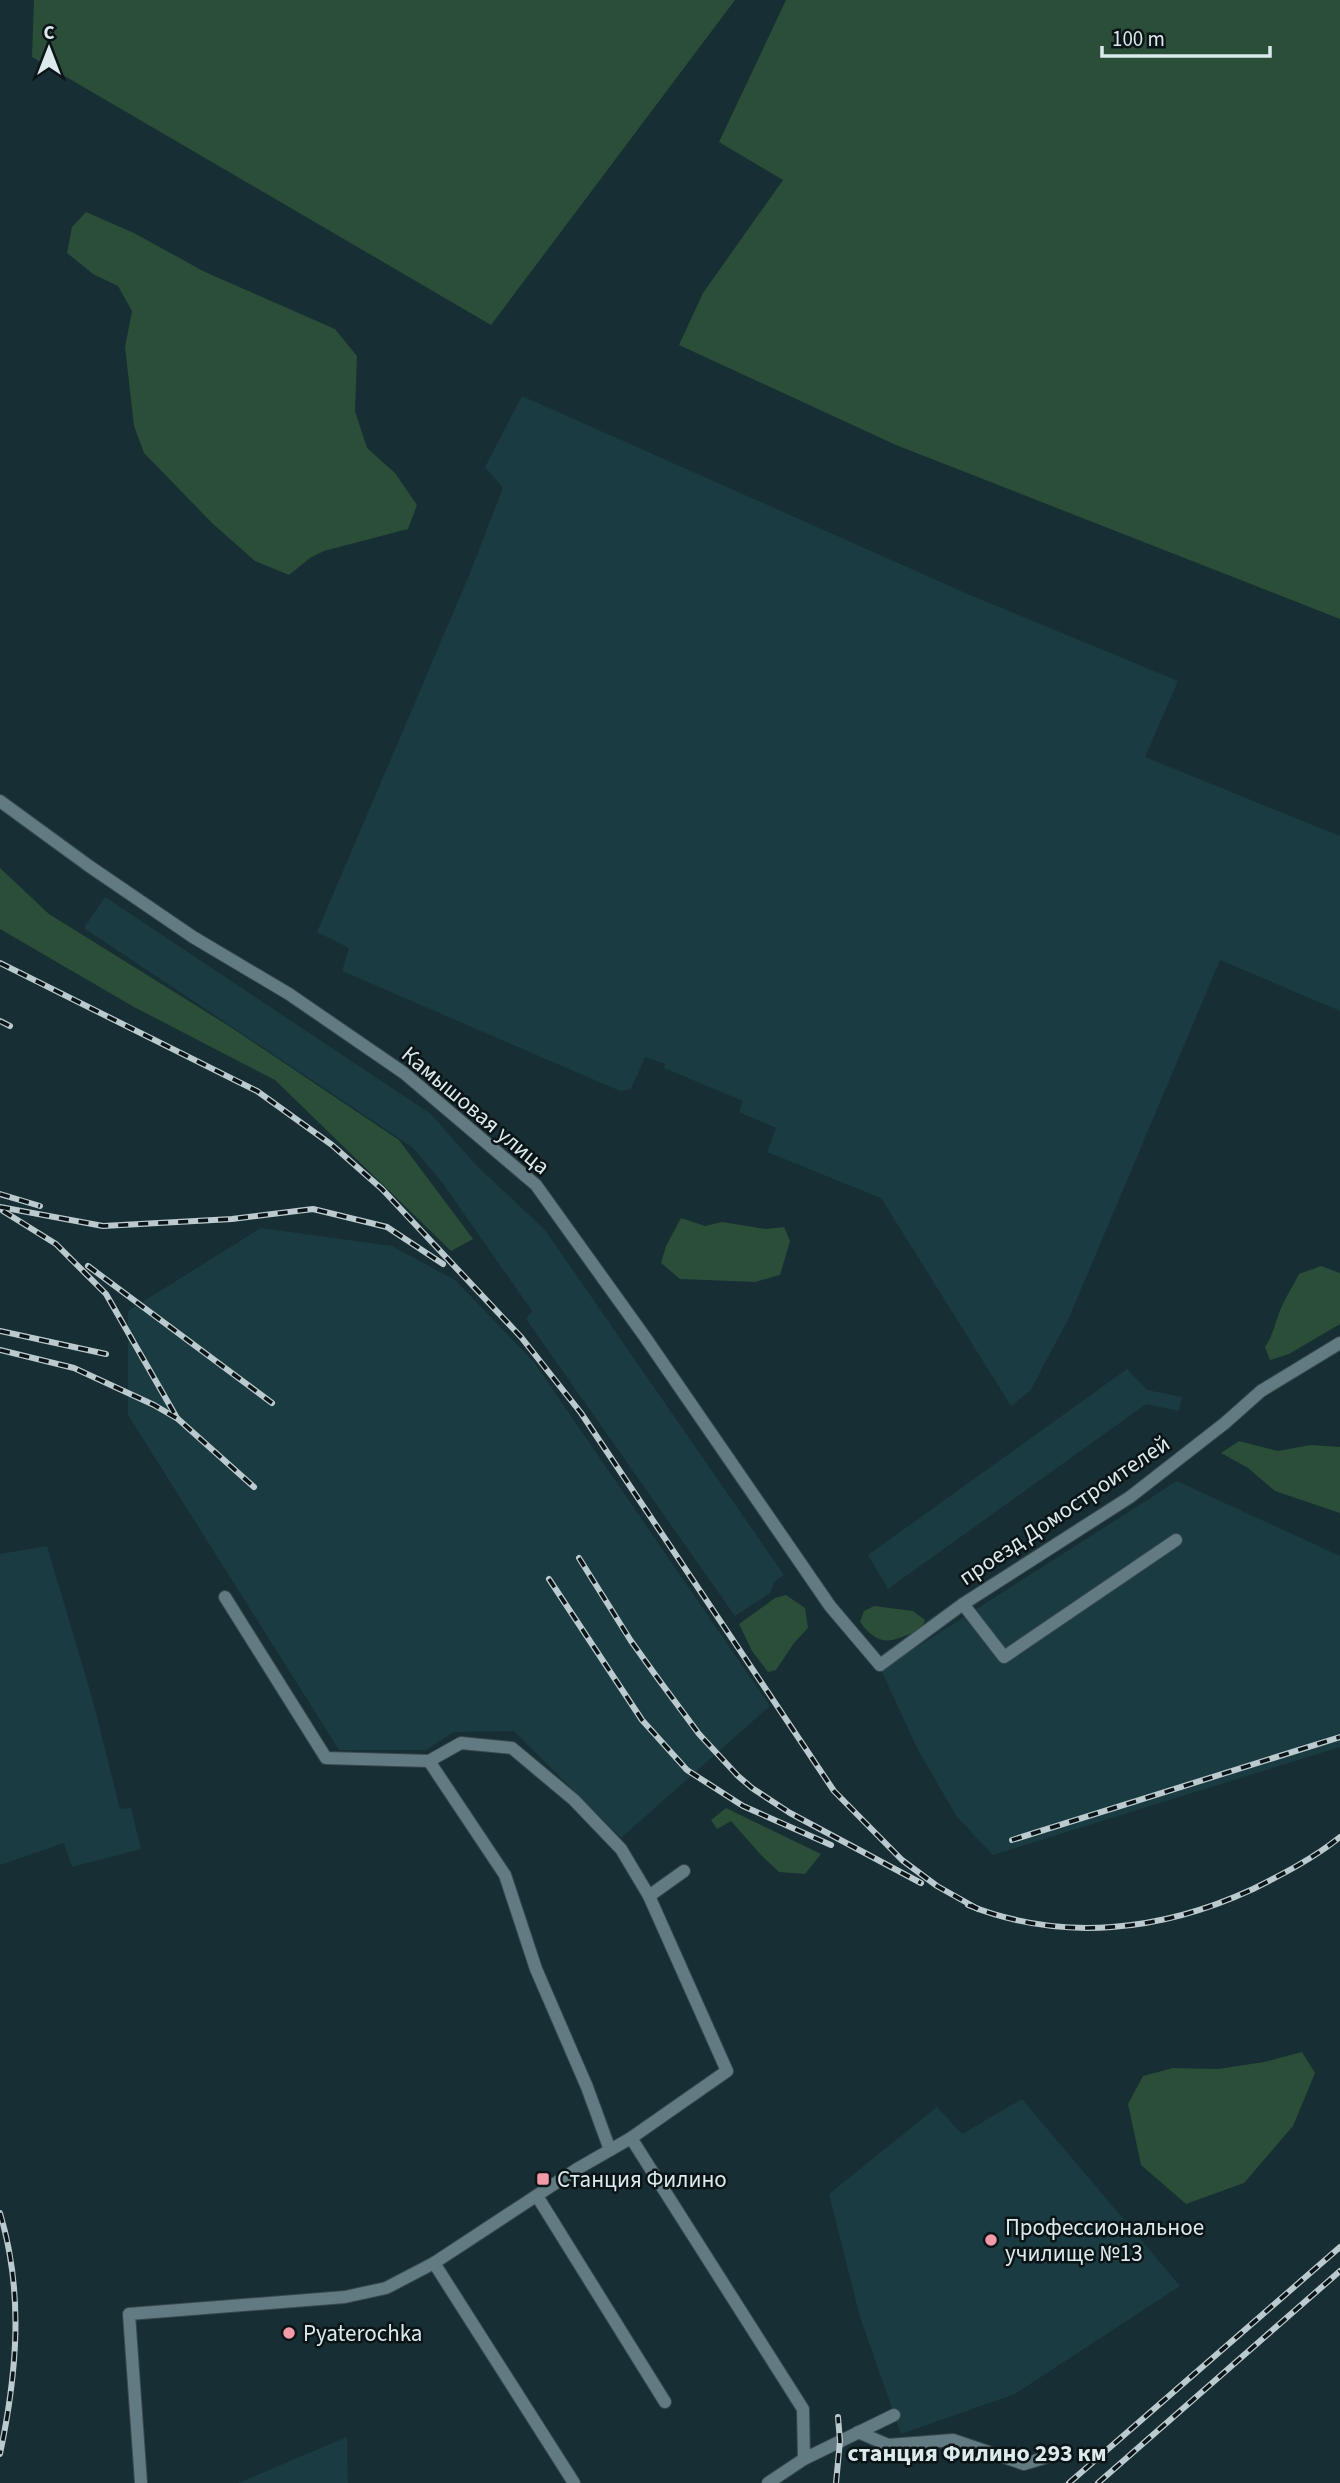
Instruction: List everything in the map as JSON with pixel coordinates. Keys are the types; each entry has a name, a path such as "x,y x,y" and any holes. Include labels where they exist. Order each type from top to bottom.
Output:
{"street":[{"name":"Камышовая улица","path":"0,801 193,937 289,994 404,1073 536,1185 645,1337 830,1606 880,1665"},
{"name":"проезд Домостроителей","path":"880,1665 962,1604 1130,1497 1225,1423 1261,1391 1340,1343"},
{"path":"962,1604 1004,1657 1176,1539"},
{"path":"141,2483 129,2314 360,2295 386,2288 434,2263 631,2138 727,2071 649,1896 621,1849 573,1800 512,1748 461,1743 429,1761 326,1758 225,1597"},
{"path":"429,1761 505,1875 536,1969 587,2087 610,2150"},
{"path":"649,1896 684,1871"},
{"path":"631,2138 803,2409 804,2459"},
{"path":"537,2196 665,2402"},
{"path":"434,2263 574,2483"},
{"path":"768,2483 804,2459 894,2415"},
{"path":"858,2432 888,2445 953,2440 1024,2465 1044,2458"}],"shaded area":[{"path":"522,396 970,595 1178,681 1145,757 1340,836 1340,1011 1220,960 1069,1318 1030,1391 1011,1406 881,1198 767,1152 776,1128 739,1112 743,1101 664,1068 665,1064 645,1057 631,1089 620,1091 342,971 349,948 317,932 468,578 503,488 485,467"},
{"path":"105,897 431,1114 474,1163 545,1230 784,1575 775,1581 770,1593 735,1616 526,1319 532,1311 441,1181 412,1147 84,928"},
{"path":"261,1228 392,1246 455,1280 534,1362 770,1706 621,1838 514,1731 454,1732 426,1750 339,1750 128,1415 128,1311"},
{"path":"1127,1369 1147,1390 1182,1397 1179,1411 1146,1404 888,1589 868,1555"},
{"path":"1177,1481 1340,1556 1340,1747 993,1855 957,1817 917,1748 881,1670"},
{"path":"47,1546 93,1701 120,1809 131,1808 141,1849 72,1867 64,1843 0,1865 0,1554"},
{"name":"Профессиональное училище №13","path":"1022,2099 1180,2286 1015,2394 901,2434 860,2317 829,2194 937,2107 962,2134"},
{"path":"347,2437 348,2483 238,2483"}],"green space":[{"path":"34,0 735,0 491,325 32,57"},
{"path":"786,0 1340,0 1340,619 896,445 679,345 703,293 783,180 719,142"},
{"path":"86,212 134,233 205,272 335,329 357,356 355,411 367,448 395,473 417,505 408,529 324,551 310,558 289,575 255,561 212,523 144,453 134,426 125,347 132,311 118,286 93,274 67,253 72,227"},
{"path":"0,868 49,914 229,1026 399,1140 473,1239 451,1251 275,1080 134,1007 0,929"},
{"path":"681,1218 705,1226 722,1222 766,1229 784,1227 790,1241 780,1275 755,1282 680,1279 661,1263 666,1246"},
{"path":"1321,1266 1340,1273 1340,1324 1289,1354 1270,1360 1265,1347 1299,1274"},
{"path":"1239,1441 1278,1451 1310,1445 1340,1447 1340,1513 1275,1491 1248,1468 1221,1453"},
{"path":"786,1595 805,1608 808,1628 776,1670 768,1672 752,1651 739,1624 775,1598"},
{"path":"874,1606 913,1611 925,1620 921,1629 895,1639 881,1640 874,1637 860,1622 864,1611"},
{"path":"726,1808 821,1854 805,1874 779,1872 731,1821 717,1829 711,1820"},
{"path":"1302,2052 1315,2073 1293,2126 1244,2183 1186,2204 1141,2165 1128,2104 1143,2076 1173,2068 1218,2069 1264,2062"}],"railway":[{"path":"0,963 257,1091 332,1145 382,1189 521,1337 581,1413 834,1791 902,1860 937,1886 978,1909"},
{"path":"0,1021 10,1026"},
{"path":"0,1194 40,1206"},
{"path":"0,1207 103,1226 232,1219 313,1209 387,1227 443,1264"},
{"path":"3,1211 56,1244 106,1294 177,1418"},
{"path":"88,1266 272,1403"},
{"path":"0,1331 106,1354"},
{"path":"0,1350 74,1368 154,1405 178,1419 254,1487"},
{"path":"579,1558 659,1680 699,1734 738,1776 790,1813 921,1883"},
{"path":"549,1579 642,1720 687,1770 743,1806 831,1845"},
{"path":"1012,1840 1340,1737"},
{"path":"968,1905 1004,1917 1076,1928 1148,1923 1183,1915 1253,1889 1309,1859 1340,1837"},
{"path":"0,2213 8,2243 15,2303 14,2363 0,2454"},
{"path":"1069,2483 1340,2247"},
{"path":"1098,2483 1340,2271"},
{"path":"836,2483 840,2441 838,2417"}],"place":[{"name":"Станция Филино","path":"543,2179"},
{"name":"Профессиональное училище №13","path":"991,2240"},
{"name":"Pyaterochka","path":"289,2333"}],"district":[{"name":"станция Филино 293 км","path":"977,2453"}]}
